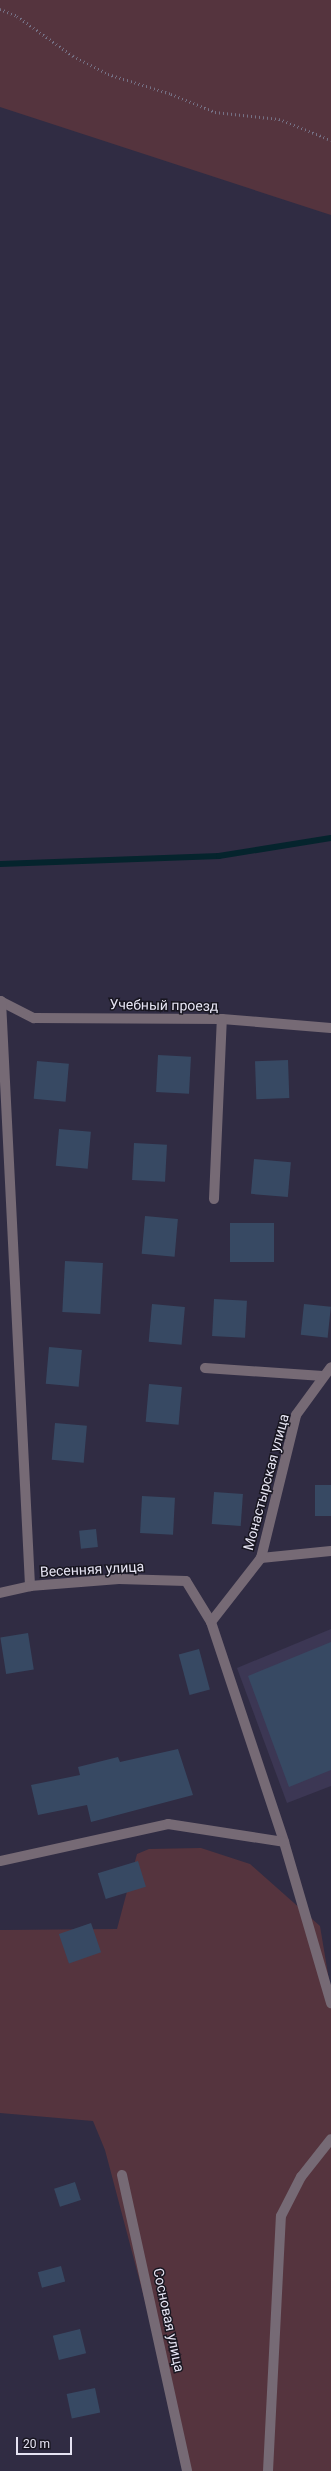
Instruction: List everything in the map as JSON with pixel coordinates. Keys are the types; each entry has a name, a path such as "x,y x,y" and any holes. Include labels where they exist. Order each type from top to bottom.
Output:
{"street":[{"name":"Учебный проезд","path":"1,1001 34,1018 222,1019 331,1028"},
{"path":"1,1001 30,1586"},
{"path":"214,1199 222,1019"},
{"name":"Монастырская улица","path":"211,1622 261,1558 296,1415 331,1367"},
{"path":"205,1368 323,1376"},
{"path":"261,1558 331,1551"},
{"name":"Весенняя улица","path":"0,1593 30,1586 119,1579 186,1581 211,1622"},
{"path":"211,1622 284,1842 331,2003"},
{"path":"0,1861 168,1824 284,1842"},
{"path":"268,2471 281,2216 301,2176 331,2139"},
{"name":"Сосновая улица","path":"122,2175 187,2471"}],"path":[{"path":"0,9 17,16 73,56 108,74 171,94 215,112 279,119 331,140"}],"shaded area":[{"path":"0,0 331,0 331,215 0,107"},
{"path":"331,1629 331,1786 287,1803 237,1668"},
{"path":"201,1848 250,1864 320,1926 331,1992 331,2471 190,2471 105,2150 93,2121 0,2113 0,1930 117,1929 137,1854 149,1849"}],"building":[{"path":"158,1055 191,1057 189,1094 156,1092"},
{"path":"288,1060 289,1098 256,1099 255,1061"},
{"path":"37,1061 69,1064 66,1102 34,1099"},
{"path":"59,1129 91,1132 88,1169 56,1166"},
{"path":"134,1143 167,1145 165,1182 132,1180"},
{"path":"254,1159 291,1162 288,1197 251,1194"},
{"path":"145,1216 178,1219 175,1257 142,1254"},
{"path":"230,1223 274,1223 274,1262 230,1262"},
{"path":"65,1261 103,1263 100,1314 62,1312"},
{"path":"214,1299 247,1301 245,1338 212,1336"},
{"path":"152,1304 185,1307 182,1345 149,1342"},
{"path":"304,1304 331,1307 328,1338 301,1335"},
{"path":"49,1347 82,1350 79,1387 46,1384"},
{"path":"149,1384 182,1387 179,1425 146,1422"},
{"path":"55,1423 87,1426 84,1463 52,1460"},
{"path":"315,1485 331,1485 331,1516 315,1516"},
{"path":"214,1492 243,1494 241,1526 212,1524"},
{"path":"142,1496 175,1498 173,1535 140,1533"},
{"path":"96,1529 98,1547 81,1549 79,1531"},
{"path":"28,1633 34,1670 6,1674 0,1637"},
{"path":"331,1642 331,1770 289,1787 248,1676"},
{"path":"199,1649 210,1690 190,1695 179,1654"},
{"path":"178,1749 193,1795 91,1822 87,1805 38,1815 31,1785 80,1775 78,1767 118,1757 120,1762"},
{"path":"138,1861 146,1887 106,1899 98,1873"},
{"path":"91,1923 101,1952 69,1963 59,1934"},
{"path":"75,2182 81,2200 60,2207 54,2189"},
{"path":"61,2266 65,2281 42,2288 38,2272"},
{"path":"80,2329 86,2353 59,2360 53,2336"},
{"path":"95,2388 100,2412 72,2418 67,2394"}],"waterway":[{"path":"0,864 219,856 331,838"}]}
